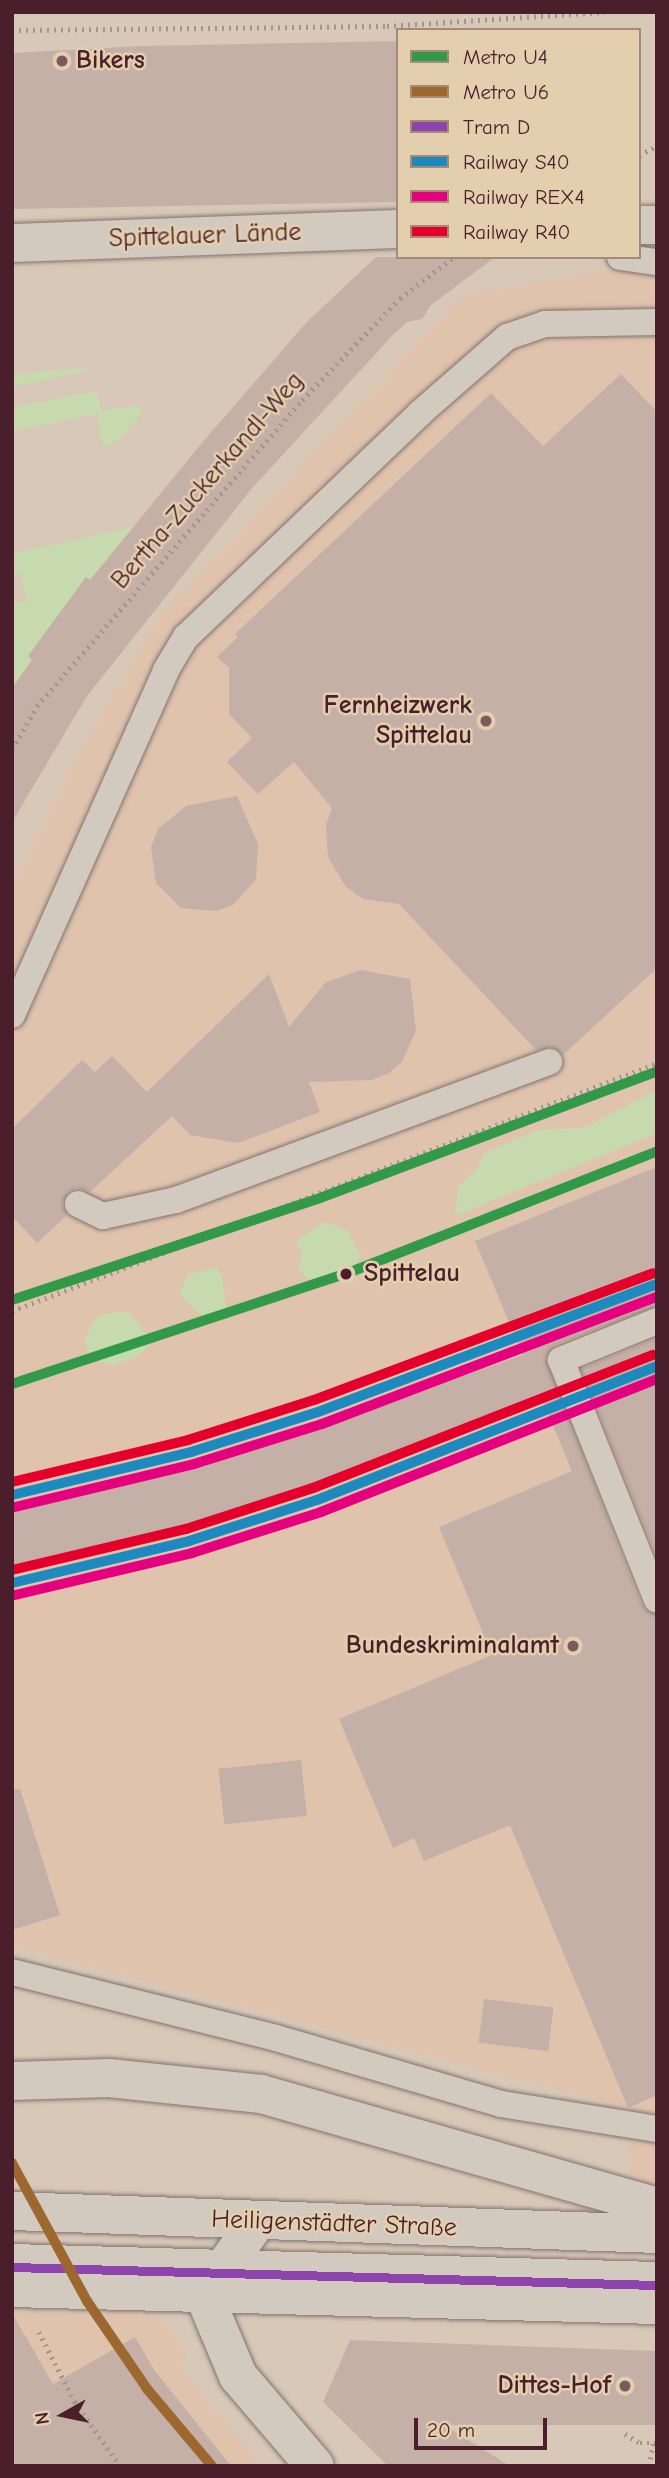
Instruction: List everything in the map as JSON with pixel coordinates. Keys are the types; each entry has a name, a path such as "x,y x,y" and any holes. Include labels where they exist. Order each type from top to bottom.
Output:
{"main road":[{"name":"Spittelauer Lände","path":"12,243 396,229"},
{"path":"25,2081 161,2081 261,2094 657,2207"},
{"name":"Heiligenstädter Straße","path":"12,2211 256,2223 657,2234"},
{"path":"204,2295 256,2223"},
{"path":"23,2288 204,2295 657,2305"},
{"path":"204,2295 238,2376 315,2466"}],"lane":[{"path":"635,259 657,262"},
{"path":"12,1015 166,670 186,637 409,423 507,337 545,324 657,322"},
{"path":"78,1204 103,1216 176,1200 549,1062"},
{"path":"657,1321 561,1360 657,1600"},
{"path":"12,1972 276,2038 501,2104 657,2129"},
{"path":"12,2257 657,2275"}],"path":[{"path":"12,30 387,26 606,12"},
{"path":"641,154 657,146"},
{"name":"Bertha-Zuckerkandl-Weg","path":"12,749 37,706 302,400 400,298 451,259"},
{"path":"12,1311 657,1063"},
{"path":"23,2288 36,2326 75,2402 120,2466"},
{"path":"625,2434 640,2443 655,2443 649,2466"}],"shaded area":[{"path":"657,263 657,2250 630,2251 628,2108 12,1946 12,885 69,771 159,616 464,295"},
{"path":"135,2308 154,2316 182,2342 187,2361 180,2369 263,2466 12,2466 12,2312 109,2315 110,2310"}],"green space":[{"path":"85,368 87,371 12,387 12,375"},
{"path":"97,391 101,411 141,405 140,416 119,440 103,447 97,414 12,431 12,408"},
{"path":"134,527 90,580 86,577 80,585 83,589 28,656 32,660 12,688 12,603 27,601 20,572 12,573 12,554"},
{"path":"657,1090 657,1133 455,1216 458,1186 474,1173 485,1153 537,1130 584,1128"},
{"path":"324,1222 347,1230 361,1256 348,1275 312,1282 299,1271 302,1254 296,1241"},
{"path":"217,1268 222,1276 226,1308 205,1319 179,1293 188,1274"},
{"path":"116,1312 130,1313 149,1338 148,1346 137,1357 110,1366 88,1353 85,1338 96,1317"}],"building":[{"path":"396,41 396,202 12,209 12,53 142,46"},
{"path":"376,257 492,259 431,305 422,319 407,322 392,336 253,487 87,696 12,822 12,688 32,660 28,656 86,577 90,580 201,444 306,323"},
{"name":"Fernheizwerk Spittelau","path":"621,374 657,412 657,968 563,1055 552,1047 536,1050 399,904 363,899 346,887 328,857 326,825 332,808 294,762 258,794 227,762 252,738 229,714 229,668 217,657 238,637 235,634 491,393 543,446"},
{"path":"237,796 258,844 256,879 233,905 216,911 181,908 156,883 151,847 158,829 186,806"},
{"path":"360,970 410,979 416,1030 402,1062 389,1073 372,1080 309,1082 320,1112 238,1143 190,1135 172,1116 90,1192 77,1188 69,1191 62,1205 67,1215 37,1243 12,1216 12,1129 82,1060 95,1072 112,1056 147,1092 269,974 289,1027 325,983"},
{"name":"Bundeskriminalamt","path":"657,1167 657,1306 555,1345 545,1358 642,1606 657,1615 657,2095 628,2108 510,1825 424,1861 414,1838 393,1848 339,1719 492,1655 439,1527 572,1471 542,1399 287,1496 134,1542 12,1568 12,1509 272,1443 523,1355 475,1241"},
{"path":"657,1338 657,1557 581,1369"},
{"path":"301,1760 307,1816 224,1824 218,1769"},
{"path":"20,1789 60,1915 12,1930 12,1790"},
{"path":"484,1999 553,2008 548,2051 479,2043"},
{"path":"12,2313 53,2384 135,2337 155,2371 231,2466 12,2466"},
{"path":"350,2340 657,2351 657,2425 444,2425 510,2466 388,2466 323,2402"}],"metro line":[{"name":"U4","path":"12,1300 320,1198 657,1071"},
{"name":"U4","path":"12,1384 348,1273 657,1151"},
{"name":"U6","path":"12,2163 87,2301 148,2390 212,2466"}],"tram line":[{"name":"D","path":"12,2267 657,2285"}],"rail line":[{"name":"R40","path":"12,1482 188,1440 314,1400 653,1273"},
{"name":"S40","path":"12,1495 191,1452 318,1412 657,1284"},
{"name":"REX4","path":"15,1507 194,1464 322,1424 657,1297"},
{"name":"R40","path":"12,1570 186,1529 313,1488 653,1355"},
{"name":"S40","path":"12,1583 189,1541 317,1500 657,1366"},
{"name":"REX4","path":"15,1595 192,1553 321,1512 657,1379"}],"place":[{"name":"Bikers","path":"62,61"},
{"name":"Fernheizwerk Spittelau","path":"486,721"},
{"name":"Spittelau","path":"346,1274"},
{"name":"Bundeskriminalamt","path":"573,1646"},
{"name":"Dittes-Hof","path":"625,2386"}]}
